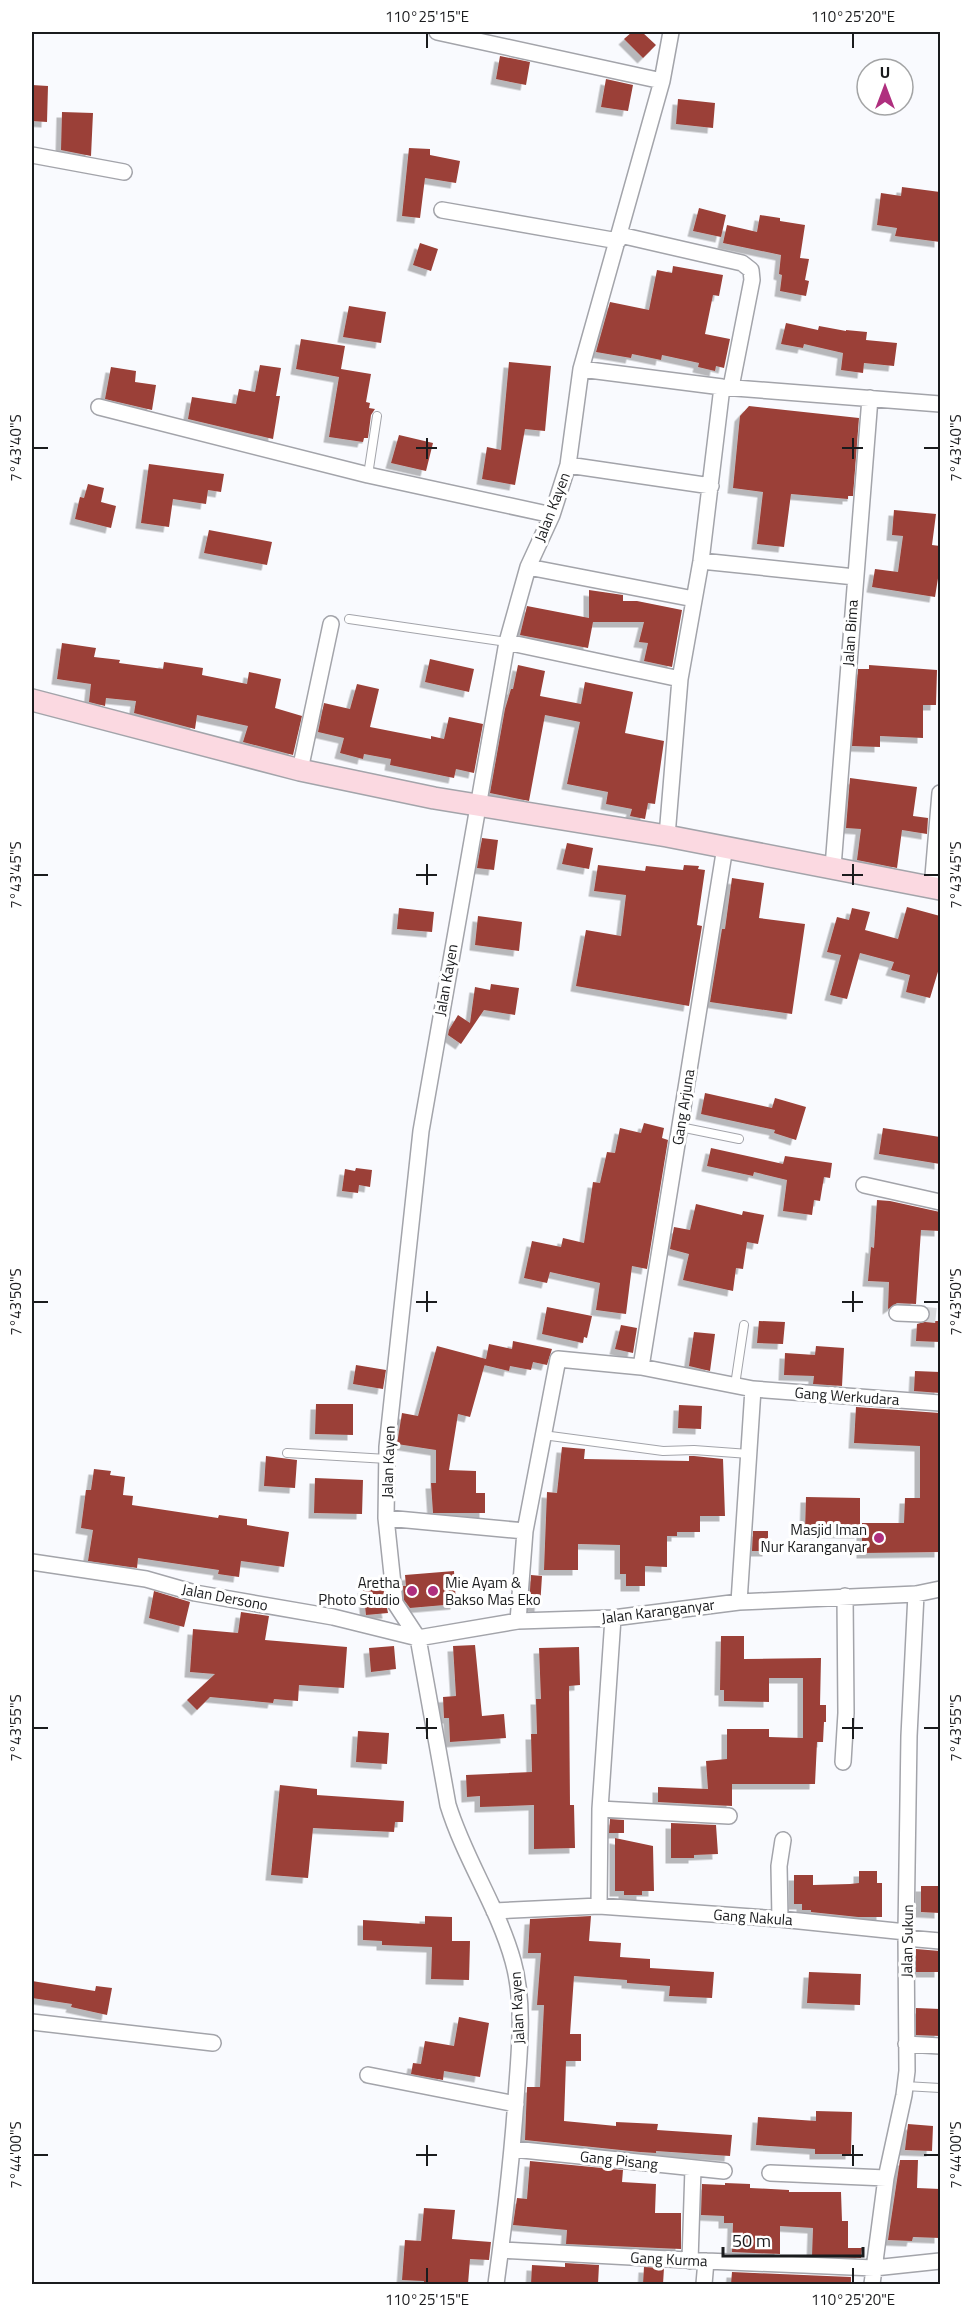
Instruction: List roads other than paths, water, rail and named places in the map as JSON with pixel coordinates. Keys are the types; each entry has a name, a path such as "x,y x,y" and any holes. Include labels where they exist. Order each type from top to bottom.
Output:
{"main road":[{"path":"32,700 300,770 434,798 667,836 936,889"}],"street":[{"path":"437,32 662,81"},
{"name":"Jalan Kayen","path":"496,2284 513,2149 519,2039 517,1985 511,1955 494,1911 457,1832 448,1805 417,1638 395,1603 386,1518 387,1460 396,1351 421,1131 507,642 528,567 552,514 568,465 581,369 662,81 671,32"},
{"path":"32,155 124,172"},
{"path":"442,210 619,238 742,262 751,270 752,280 727,387 701,561 680,679 667,836"},
{"path":"581,369 727,387 940,404"},
{"name":"Jalan Bima","path":"832,867 870,398"},
{"path":"99,407 368,475 552,514"},
{"path":"568,465 711,486"},
{"path":"701,561 855,577"},
{"path":"528,567 694,599"},
{"path":"300,770 331,624"},
{"path":"507,642 680,679"},
{"path":"936,889 940,793"},
{"name":"Gang Arjuna","path":"641,1367 725,847"},
{"path":"864,1185 940,1202"},
{"path":"897,1312 921,1314"},
{"path":"518,1621 525,1531 558,1359 641,1367 753,1389 739,1602"},
{"name":"Gang Werkudara","path":"753,1389 940,1403"},
{"path":"386,1518 525,1531"},
{"name":"Jalan Dersono","path":"32,1562 146,1579 195,1593 333,1617 417,1638"},
{"name":"Jalan Karanganyar","path":"417,1638 518,1621 613,1618 739,1602 916,1594 940,1589"},
{"name":"Jalan Sukun","path":"872,2284 886,2178 905,2086 909,1736 916,1594"},
{"path":"843,1762 846,1713 845,1596"},
{"path":"599,1906 600,1809 613,1618"},
{"path":"600,1809 729,1816"},
{"path":"780,1918 779,1866 783,1840"},
{"name":"Gang Nakula","path":"494,1911 599,1906 780,1918 940,1941"},
{"path":"32,2022 213,2043"},
{"path":"906,2044 940,2046"},
{"path":"368,2075 516,2104"},
{"name":"Gang Pisang","path":"513,2149 724,2171"},
{"path":"693,2168 698,2261 704,2284"},
{"path":"770,2173 886,2178"},
{"name":"Gang Kurma","path":"501,2250 874,2268 940,2261"}],"lane":[{"path":"368,475 377,416"},
{"path":"350,619 507,642"},
{"path":"680,1127 739,1139"},
{"path":"735,1385 744,1324"},
{"path":"543,1435 663,1451 694,1450 748,1454"},
{"path":"287,1453 387,1460"},
{"path":"905,2086 940,2088"}],"tunnel":[{"path":"921,1314 940,1316"}],"place":[{"name":"Masjid Iman Nur Karanganyar","path":"879,1538"},
{"name":"Aretha Photo Studio","path":"412,1591"},
{"name":"Mie Ayam & Bakso Mas Eko","path":"433,1591"}]}
